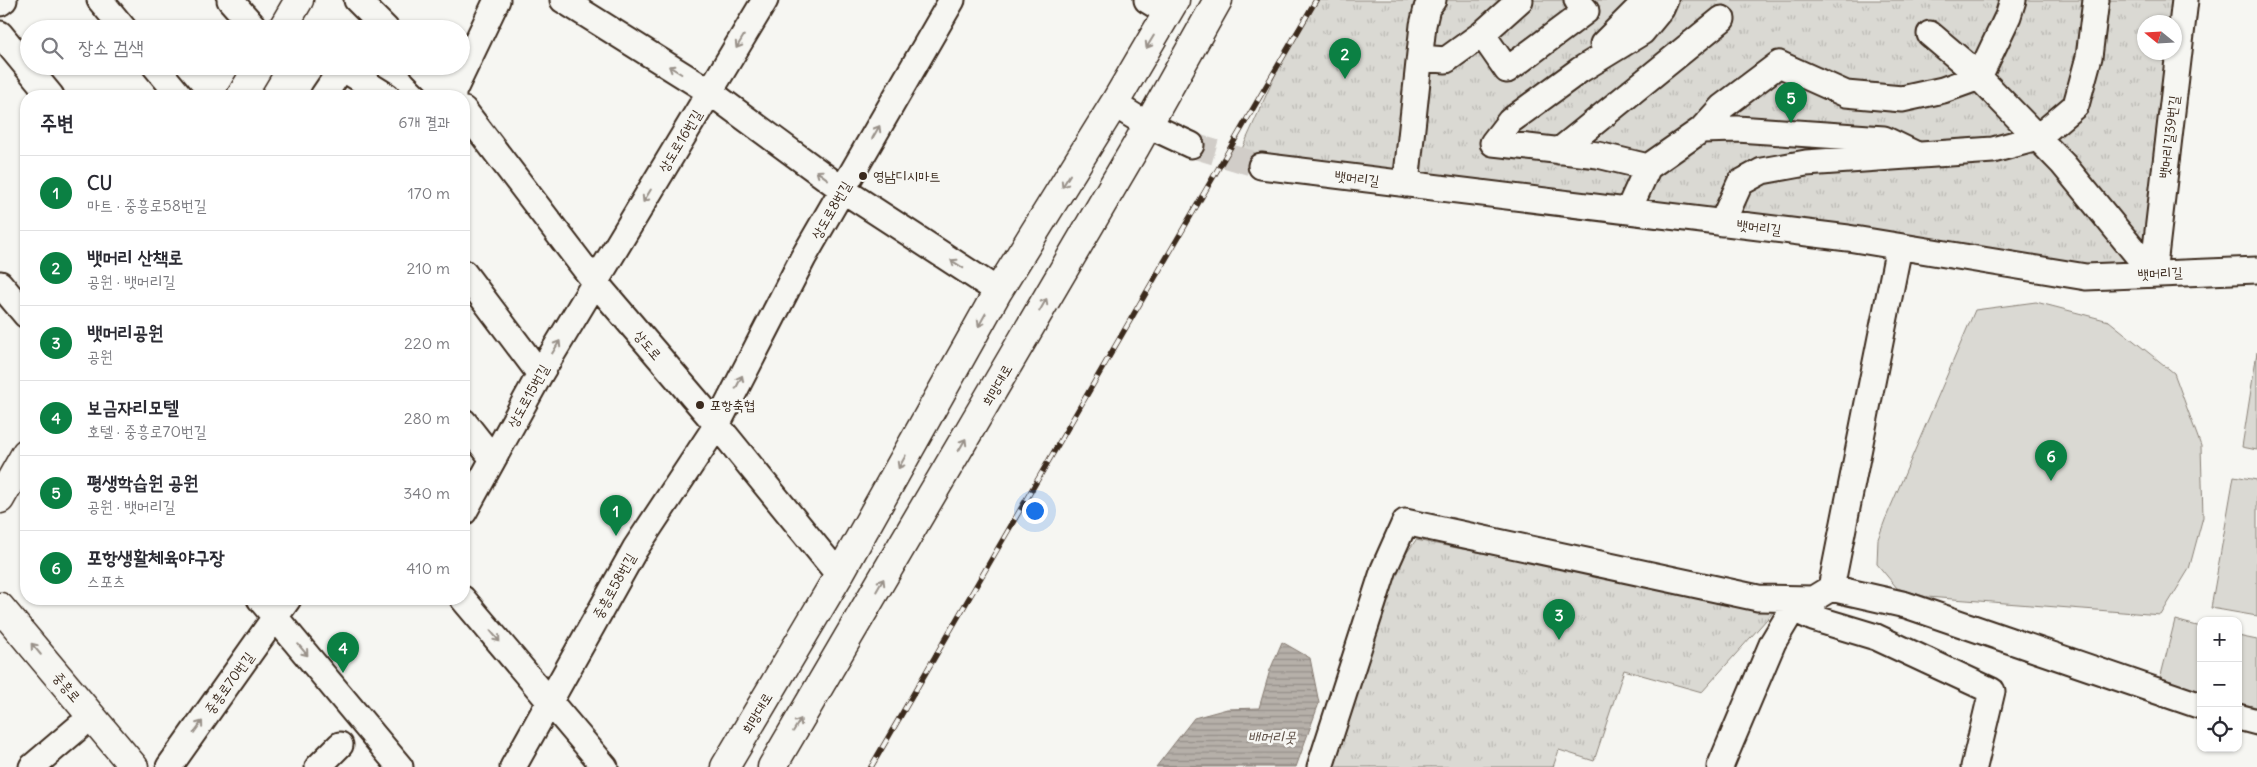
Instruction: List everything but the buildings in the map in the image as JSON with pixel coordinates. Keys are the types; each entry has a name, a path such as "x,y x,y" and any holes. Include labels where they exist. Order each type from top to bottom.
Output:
{"main road":[{"path":"287,20 299,0"},
{"name":"희망대로","path":"772,767 1148,125 1218,0"},
{"name":"희망대로","path":"725,767 839,575 998,290 1114,104 1163,4"},
{"path":"245,90 254,75"},
{"path":"0,499 20,464"},
{"name":"중흥로","path":"0,607 134,767"},
{"name":"중흥로","path":"0,636 112,767"}],"street":[{"path":"0,3 4,0"},
{"path":"100,0 117,20"},
{"path":"230,0 248,20"},
{"path":"357,0 377,20"},
{"path":"470,64 497,0"},
{"path":"562,0 710,92 843,190 998,290"},
{"name":"상도로16번길","path":"595,282 765,0"},
{"name":"상도로8번길","path":"717,425 803,258 952,0"},
{"path":"1406,184 1427,8 1433,0"},
{"path":"1420,58 1446,60 1482,34 1520,0"},
{"path":"1482,34 1507,70 1586,11 1577,0"},
{"path":"1580,70 1580,66 1647,0"},
{"path":"1648,167 1598,155 1494,143 1510,121 1580,70 1642,32 1665,0"},
{"path":"1628,211 1648,167 1701,130 1722,107 1778,64 1846,94 1902,99 1944,90 1979,78 2008,16 2013,0"},
{"path":"1722,223 1740,184 1762,171 1806,163 1992,150 2037,138 2076,105 2089,57 2096,0"},
{"name":"뱃머리길39번길","path":"2153,274 2185,0"},
{"path":"1559,151 1722,19"},
{"path":"0,34 20,58"},
{"path":"1930,34 1979,78 2063,164 2153,274"},
{"path":"34,75 46,90"},
{"path":"162,75 175,90"},
{"path":"327,90 337,75"},
{"path":"353,75 377,90"},
{"name":"상도로","path":"432,75 446,90"},
{"path":"459,90 465,75"},
{"path":"1114,104 1148,125 1190,145"},
{"name":"상도로","path":"470,119 595,282 717,425 839,575"},
{"path":"1701,130 1737,129 1884,139 1919,156"},
{"name":"뱃머리길","path":"1261,166 1722,223 1899,247 2086,277 2257,270"},
{"path":"1720,767 1774,642 1791,612 1800,612 1819,602 1899,247"},
{"path":"470,281 540,374"},
{"name":"상도로15번길","path":"470,501 540,374 595,282"},
{"path":"0,284 20,308"},
{"name":"중흥로58번길","path":"513,767 635,549 717,425"},
{"path":"470,430 493,459"},
{"path":"1320,767 1384,569 1405,522 1758,598 1906,605 2197,705"},
{"path":"1819,602 1876,637 1992,691 1976,766"},
{"path":"469,605 605,767"},
{"path":"282,608 400,767"},
{"name":"중흥로70번길","path":"169,767 282,608"},
{"path":"2242,718 2257,722"},
{"path":"32,767 79,727"},
{"path":"318,767 340,745"}],"green space":[{"path":"1316,0 2185,0 2182,26 2182,15 2137,15 2137,60 2178,60 2153,274 1263,156 1242,149 1294,33"},
{"path":"2036,302 2109,321 2174,373 2201,446 2203,517 2189,569 2161,615 1927,597 1897,588 1877,564 1878,539 1885,520 1975,310"},
{"path":"2257,352 2257,450 2242,447"},
{"path":"2234,476 2257,480 2257,616 2211,608"},
{"path":"1416,540 1775,610 1702,692 1624,670 1594,761 1559,750 1553,767 1328,767 1394,570"},
{"path":"2175,620 2197,626 2197,692 2159,683"},
{"path":"2242,637 2257,640 2257,707 2242,704"}],"water":[{"name":"배머리못","path":"1282,642 1310,658 1319,703 1296,767 1156,767 1194,718 1227,709 1259,708 1270,670"}],"tunnel":[{"path":"1191,145 1261,166"}],"railway":[{"path":"871,767 1316,0"}],"place":[{"name":"뱃머리 산책로","path":"1345,79"},
{"name":"평생학습원 공원","path":"1791,123"},
{"name":"영남디시마트","path":"863,176"},
{"name":"포항축협","path":"700,405"},
{"name":"포항생활체육야구장","path":"2051,481"},
{"name":"CU","path":"616,536"},
{"name":"뱃머리공원","path":"1559,640"},
{"name":"보금자리모텔","path":"343,673"}]}
